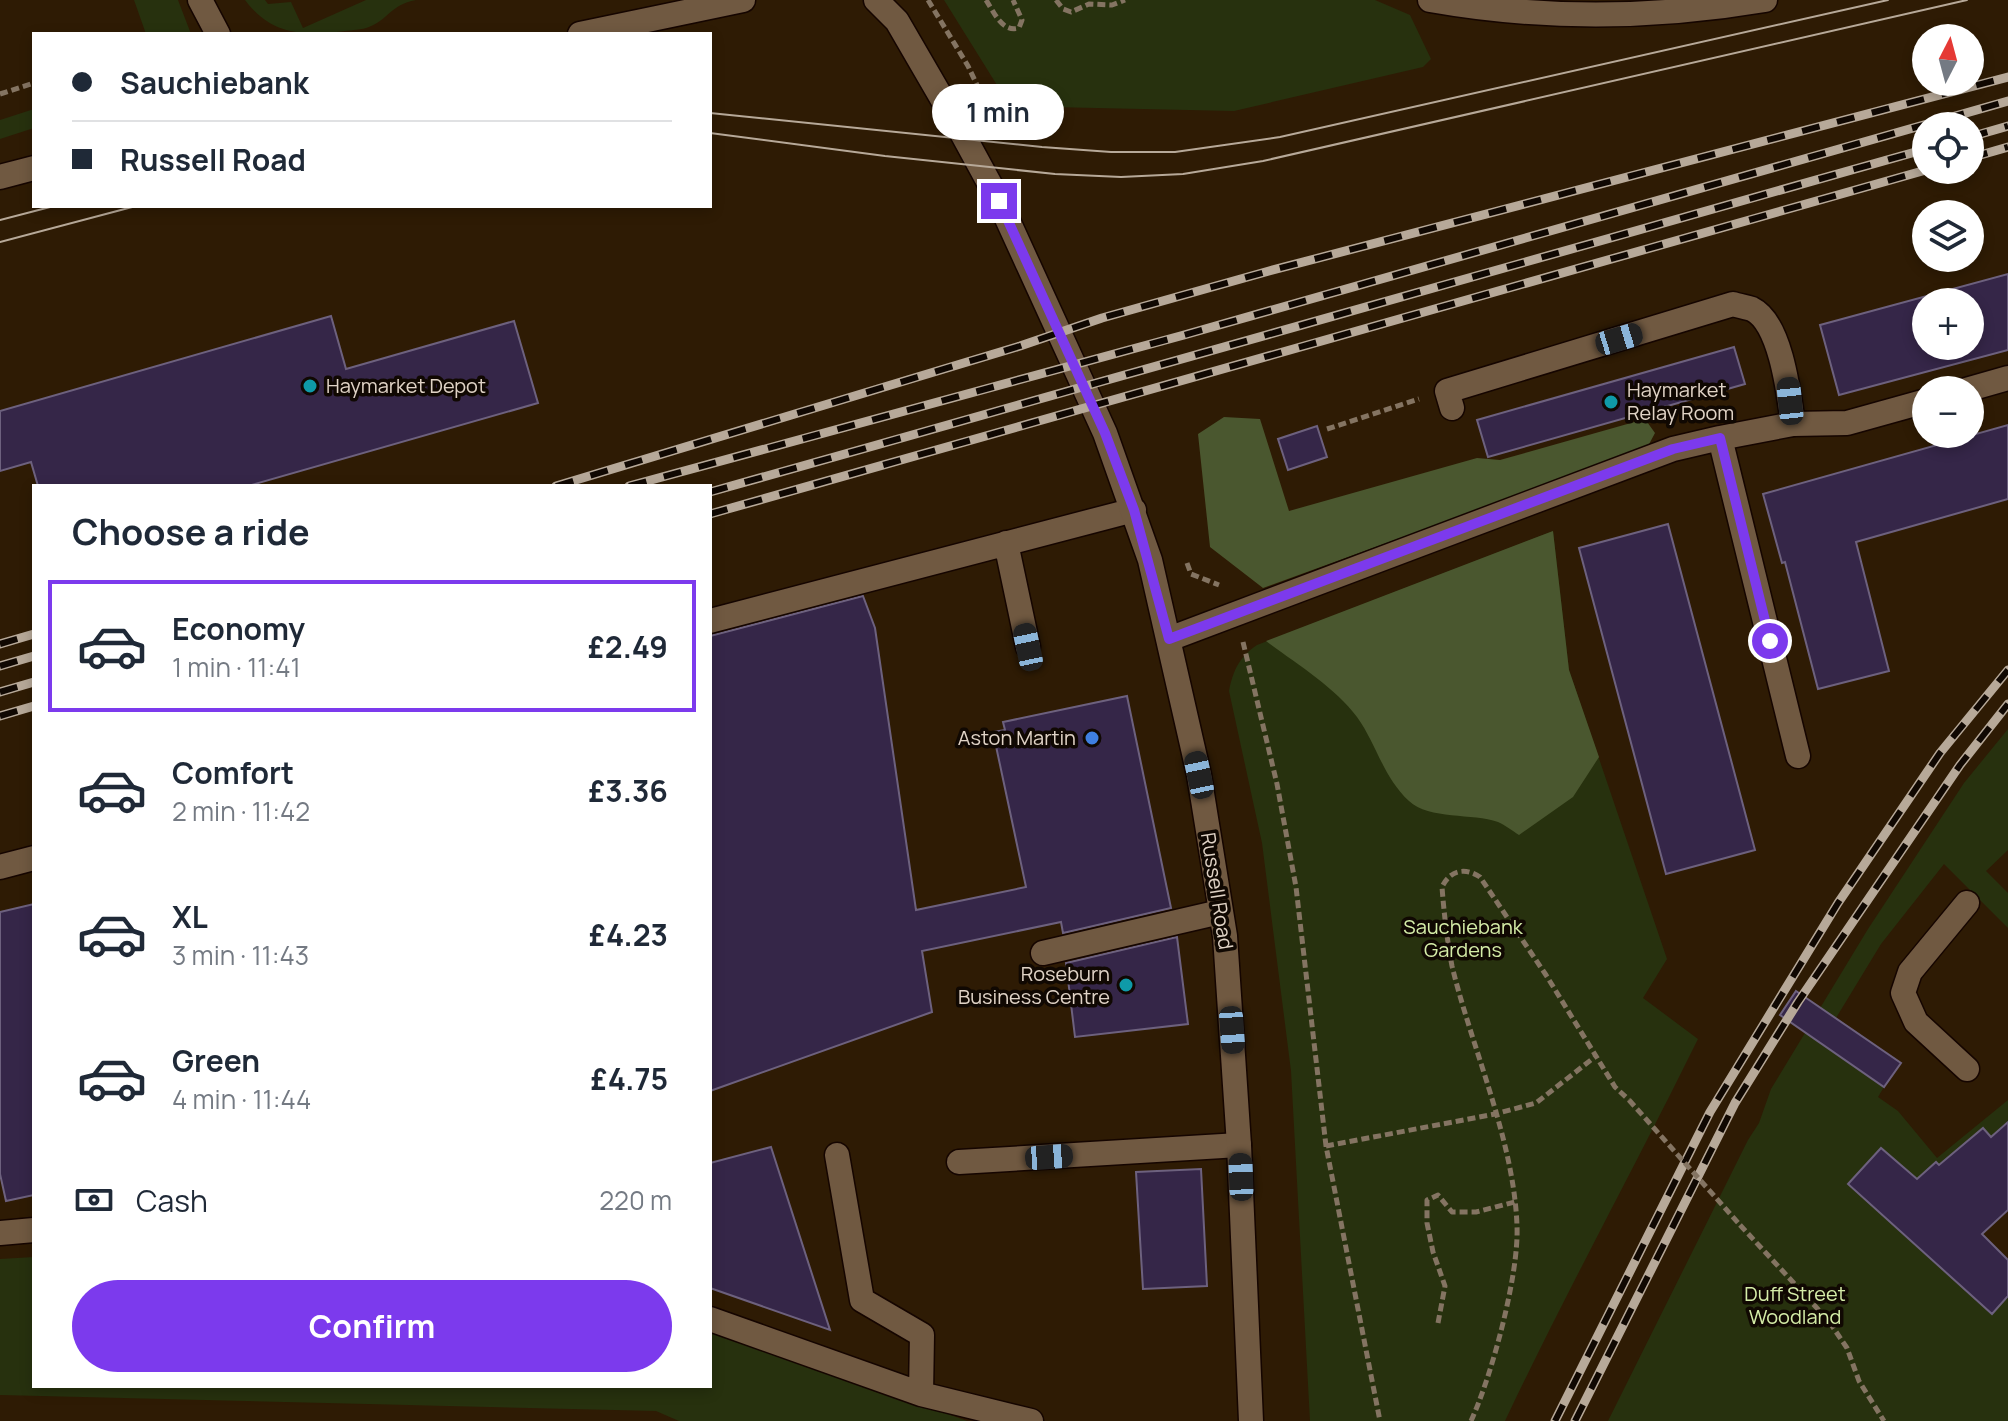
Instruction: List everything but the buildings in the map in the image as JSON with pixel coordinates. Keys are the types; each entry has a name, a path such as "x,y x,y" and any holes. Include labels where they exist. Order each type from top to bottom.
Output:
{"street":[{"path":"200,0 217,32"},
{"path":"590,32 743,0"},
{"name":"Russell Road","path":"876,0 897,21 999,201 1105,433 1134,510 1169,639 1199,775 1229,972 1251,1421"},
{"path":"1430,0 1519,12 1609,8 1699,10 1765,0"},
{"path":"0,177 32,169"},
{"path":"1449,399 1733,304 1754,310 1768,325 1787,378 1793,424"},
{"path":"1984,385 2008,378"},
{"path":"1169,639 1673,449 1793,424 1847,423 1912,405"},
{"path":"1720,438 1798,756"},
{"path":"712,620 1134,510"},
{"path":"1006,543 1028,647"},
{"path":"0,867 32,859"},
{"path":"1967,903 1910,972 1903,993 1916,1022 1967,1069"},
{"path":"1043,953 1220,912"},
{"path":"959,1162 1239,1145"},
{"path":"837,1155 862,1300 922,1335 921,1394"},
{"path":"0,1233 32,1230"},
{"path":"712,1320 921,1394 1031,1421"}],"path":[{"path":"986,0 1004,27 1012,30 1019,28 1022,20 1013,0"},
{"path":"1056,0 1063,9 1071,12 1088,2 1112,5 1125,0"},
{"path":"0,94 32,84"},
{"path":"1327,429 1449,399"},
{"path":"1235,615 1277,784 1296,887 1326,1146 1380,1421"},
{"path":"1471,1421 1497,1345 1517,1229 1515,1202 1495,1114 1452,964 1442,887 1453,873 1472,871 1480,877 1615,1087 1828,1320 1847,1348 1859,1381 1884,1421"},
{"path":"1326,1146 1495,1114 1536,1103 1596,1056"},
{"path":"1438,1323 1445,1286 1427,1223 1427,1200 1438,1195 1452,1212 1476,1212 1515,1202"}],"green space":[{"path":"134,0 178,0 190,32 145,32"},
{"path":"245,0 265,0 268,4 291,2 303,28 366,0 416,0 400,5 381,21 357,30 290,31 266,21"},
{"path":"944,0 1375,0 1410,15 1431,59 1423,67 1234,111 1010,106"},
{"path":"32,110 32,129 0,139 0,120"},
{"path":"1224,417 1260,419 1289,511 1477,458 1500,460 1645,419 1655,433 1647,448 1263,588 1210,547 1198,434"},
{"name":"Sauchiebank Gardens","path":"1553,531 1569,670 1667,959 1643,998 1698,1039 1505,1421 1310,1421 1291,1071 1262,843 1229,691 1241,660 1257,645"},
{"path":"1553,531 1569,670 1599,757 1573,797 1519,835 1498,822 1439,814 1409,801 1386,771 1364,727 1348,706 1266,641"},
{"name":"Duff Street Woodland","path":"2008,729 2008,850 1986,871 2008,893 2008,928 1944,864 1881,944 1836,1018 1845,1024 1828,1048 1884,1087 1878,1097 1898,1111 1937,1158 2008,1100 2008,1122 1991,1137 1982,1128 1966,1142 1974,1152 1919,1181 1881,1148 1848,1184 1991,1314 2008,1296 2008,1421 1608,1421 1759,1123 1771,1089 1868,929 1964,783"},
{"path":"32,1257 32,1388 712,1388 712,1327 967,1421 679,1421 656,1411 0,1395 0,1259"}],"tram line":[{"path":"712,113 1042,147 1111,152 1175,152 1280,137 1888,0"},
{"path":"712,133 1055,174 1121,177 1183,174 1263,161 1967,0"},
{"path":"0,220 46,208"},
{"path":"0,242 128,208"}],"railway":[{"path":"563,484 1020,346 1102,318 1269,271 2008,77"},
{"path":"636,484 1184,335 2008,101"},
{"path":"1984,133 2008,126"},
{"path":"1984,154 2008,147"},
{"path":"712,491 1912,153"},
{"path":"712,513 1912,174"},
{"path":"0,644 32,635"},
{"path":"0,666 32,657"},
{"path":"1555,1421 1710,1112 1838,903 1940,753 2008,670"},
{"path":"0,692 32,683"},
{"path":"1575,1421 1735,1103 1798,1002 1960,765 2008,704"},
{"path":"0,716 32,707"}],"place":[{"name":"Haymarket Depot","path":"310,386"},
{"name":"Haymarket Relay Room","path":"1611,402"},
{"name":"Aston Martin","path":"1092,738"},
{"name":"Roseburn Business Centre","path":"1126,985"}],"route":[{"path":"999,201 1105,433 1150,560 1169,639 1673,449 1720,438 1770,641"}]}
